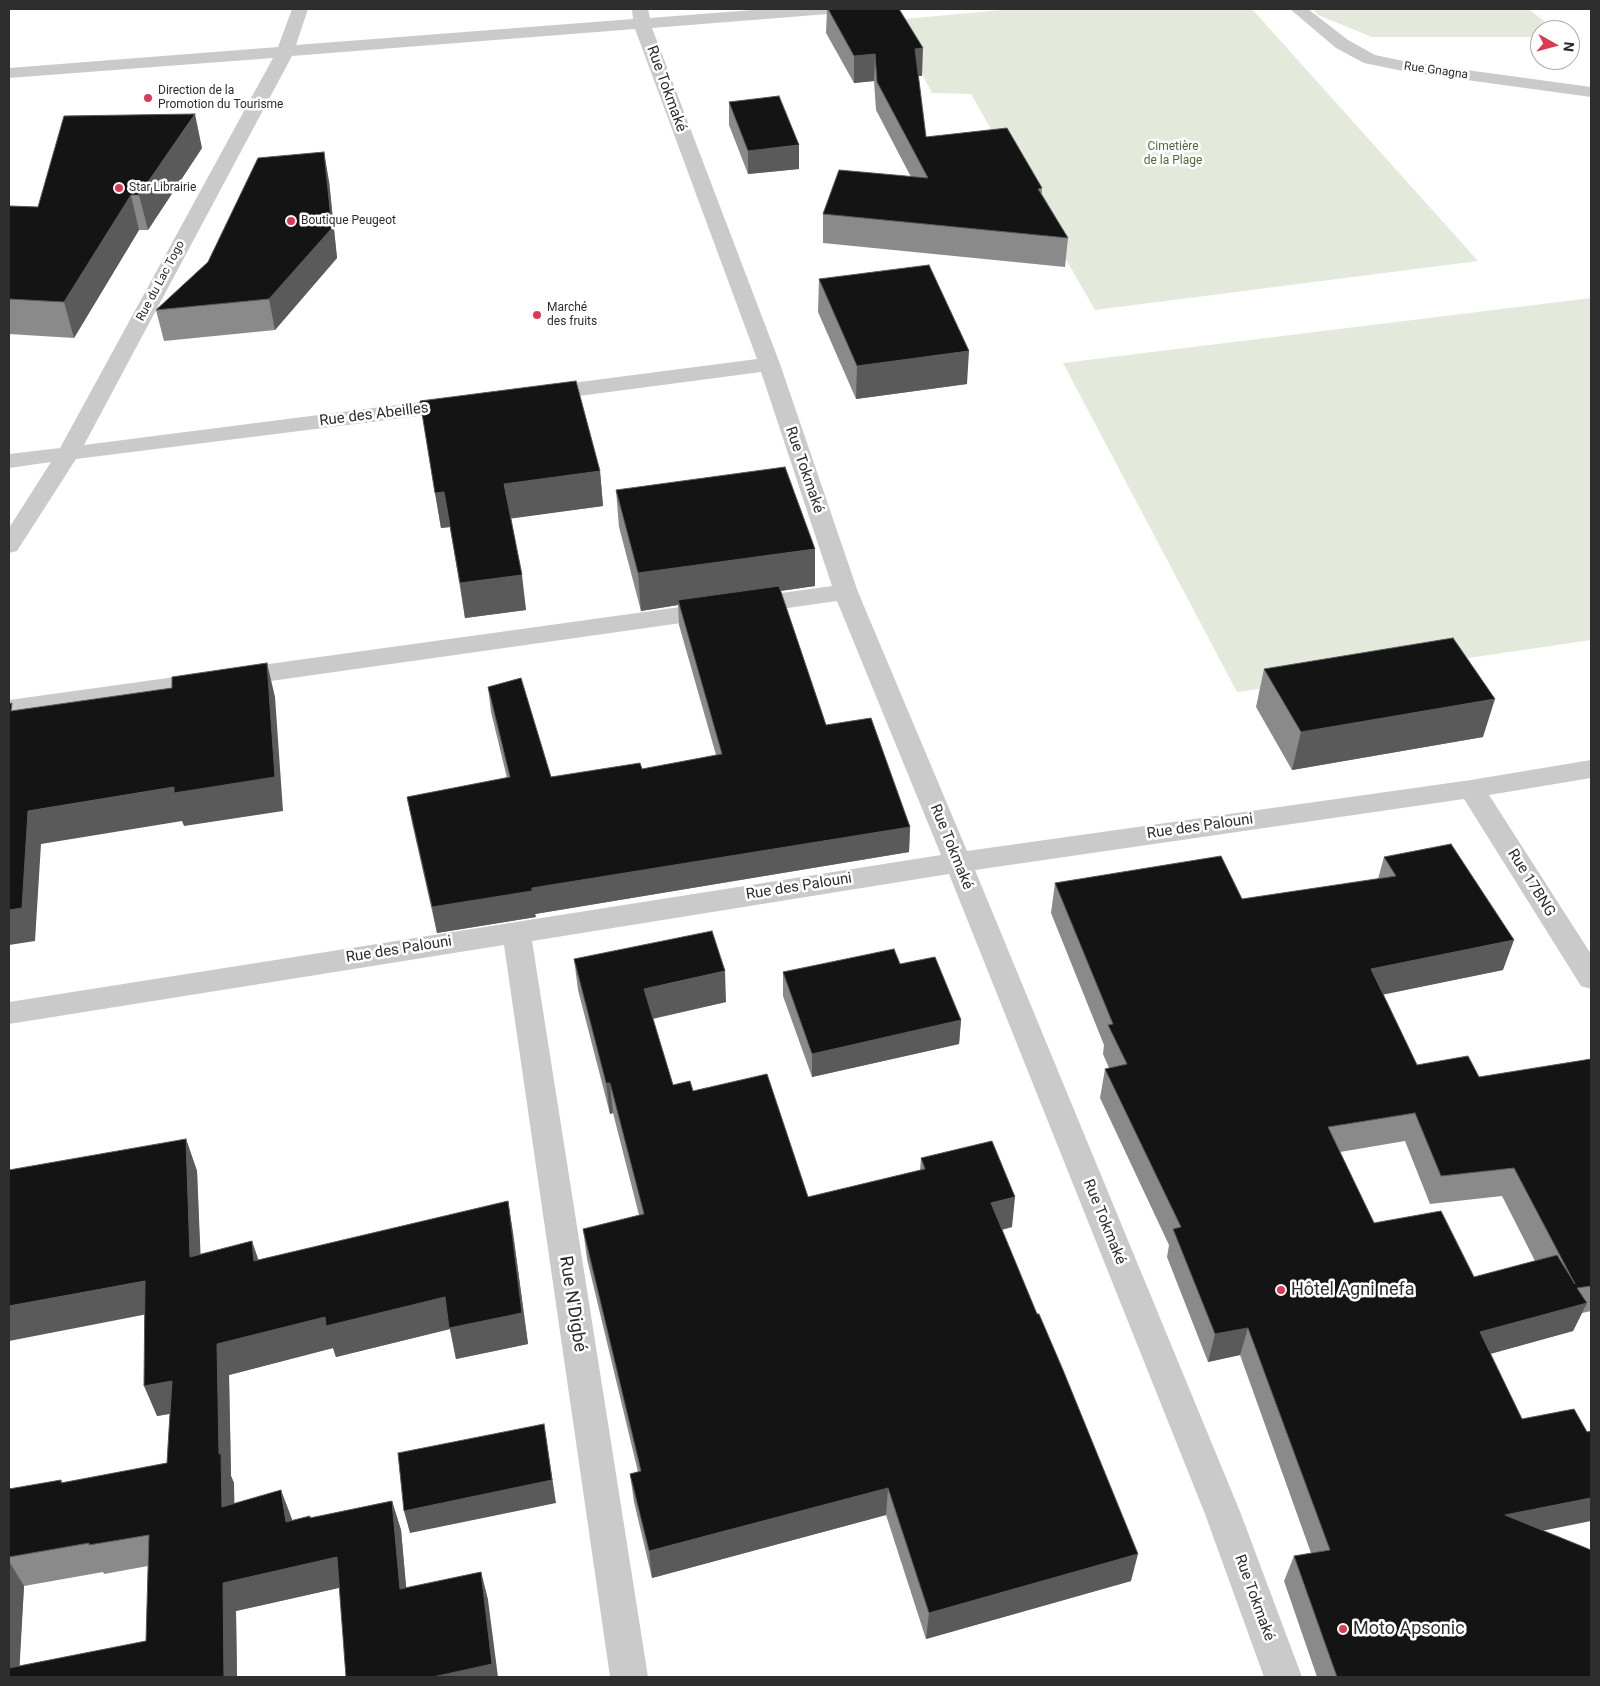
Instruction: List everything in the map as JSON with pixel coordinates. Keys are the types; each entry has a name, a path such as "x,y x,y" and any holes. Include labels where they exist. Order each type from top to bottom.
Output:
{"street":[{"name":"Rue du Lac Togo","path":"9,546 68,454 285,52 300,9"},
{"path":"9,73 285,52 641,16 828,9"},
{"name":"Rue Gnagna","path":"1298,9 1342,44 1370,60 1591,92"},
{"name":"Rue Tokmaké","path":"641,16 769,364 846,592 1223,1514 1284,1677"},
{"path":"522,396 769,364"},
{"name":"Rue des Abeilles","path":"9,460 482,401"},
{"path":"9,709 846,592"},
{"name":"Rue des Palouni","path":"9,1013 958,862 1471,789 1591,769"},
{"name":"Rue 17BNG","path":"1471,789 1591,978"},
{"name":"Rue N'Digbé","path":"516,932 628,1677"}],"green space":[{"name":"Cimetière de la Plage","path":"1013,9 1252,9 1478,261 1095,310 971,94 932,93 893,20"},
{"path":"1313,9 1529,9 1543,20 1530,20 1530,37 1372,37 1318,15"},
{"path":"1591,298 1591,640 1237,692 1063,363"}],"building":[{"path":"828,9 899,9 923,48 915,49 926,137 1007,128 1042,188 1038,189 1068,238 823,214 839,170 928,178 877,82 875,54 854,56"},
{"path":"779,96 799,145 748,151 729,102"},
{"path":"195,114 139,195 131,195 64,302 9,299 9,208 10,206 38,207 64,116"},
{"path":"324,152 332,228 269,299 156,310 208,262 258,158"},
{"path":"929,265 969,351 857,366 819,279"},
{"path":"576,381 600,471 504,484 522,575 460,583 444,492 435,493 420,401"},
{"path":"785,467 815,549 638,573 616,490"},
{"path":"779,586 826,725 871,718 910,827 532,888 532,891 432,907 407,797 510,777 488,687 521,678 551,777 640,763 642,769 722,754 678,600"},
{"path":"1453,638 1495,699 1301,732 1264,669"},
{"path":"267,663 275,777 174,793 174,787 28,811 22,908 9,910 9,704 12,703 11,711 172,688 172,677"},
{"path":"1451,844 1514,940 1371,969 1417,1065 1468,1056 1479,1077 1591,1059 1591,1286 1577,1288 1587,1303 1480,1332 1522,1419 1574,1409 1587,1432 1591,1431 1591,1498 1505,1515 1591,1550 1591,1677 1337,1677 1294,1556 1330,1550 1248,1328 1215,1334 1173,1229 1181,1227 1105,1069 1127,1064 1108,1025 1113,1024 1055,883 1221,856 1242,899 1396,876 1384,857","holes":["1415,1113 1441,1176 1514,1168 1575,1284 1557,1255 1474,1277 1441,1211 1374,1223 1328,1127"]},
{"path":"712,931 725,971 644,989 673,1085 690,1081 693,1091 767,1074 808,1197 925,1169 921,1158 992,1141 1015,1197 991,1203 1037,1314 1039,1314 1063,1370 1138,1554 929,1613 888,1488 649,1551 630,1474 641,1471 583,1229 644,1214 610,1083 606,1083 574,959"},
{"path":"894,949 900,964 935,957 961,1020 812,1054 783,972"},
{"path":"186,1139 190,1257 252,1241 254,1261 508,1201 522,1313 449,1328 445,1297 326,1326 325,1317 217,1344 222,1507 281,1490 286,1522 392,1501 400,1589 481,1572 492,1664 433,1677 346,1677 337,1557 223,1583 224,1677 9,1677 9,1668 146,1641 149,1535 9,1557 9,1489 61,1480 61,1483 167,1463 172,1381 144,1386 145,1281 9,1306 9,1170"},
{"path":"544,1424 552,1480 404,1511 398,1453"}],"place":[{"name":"Direction de la Promotion du Tourisme","path":"148,98"},
{"name":"Star Librairie","path":"119,188"},
{"name":"Boutique Peugeot","path":"291,221"},
{"name":"Marché des fruits","path":"537,315"},
{"name":"Hôtel Agni nefa","path":"1281,1290"},
{"name":"Moto Apsonic","path":"1343,1629"}]}
